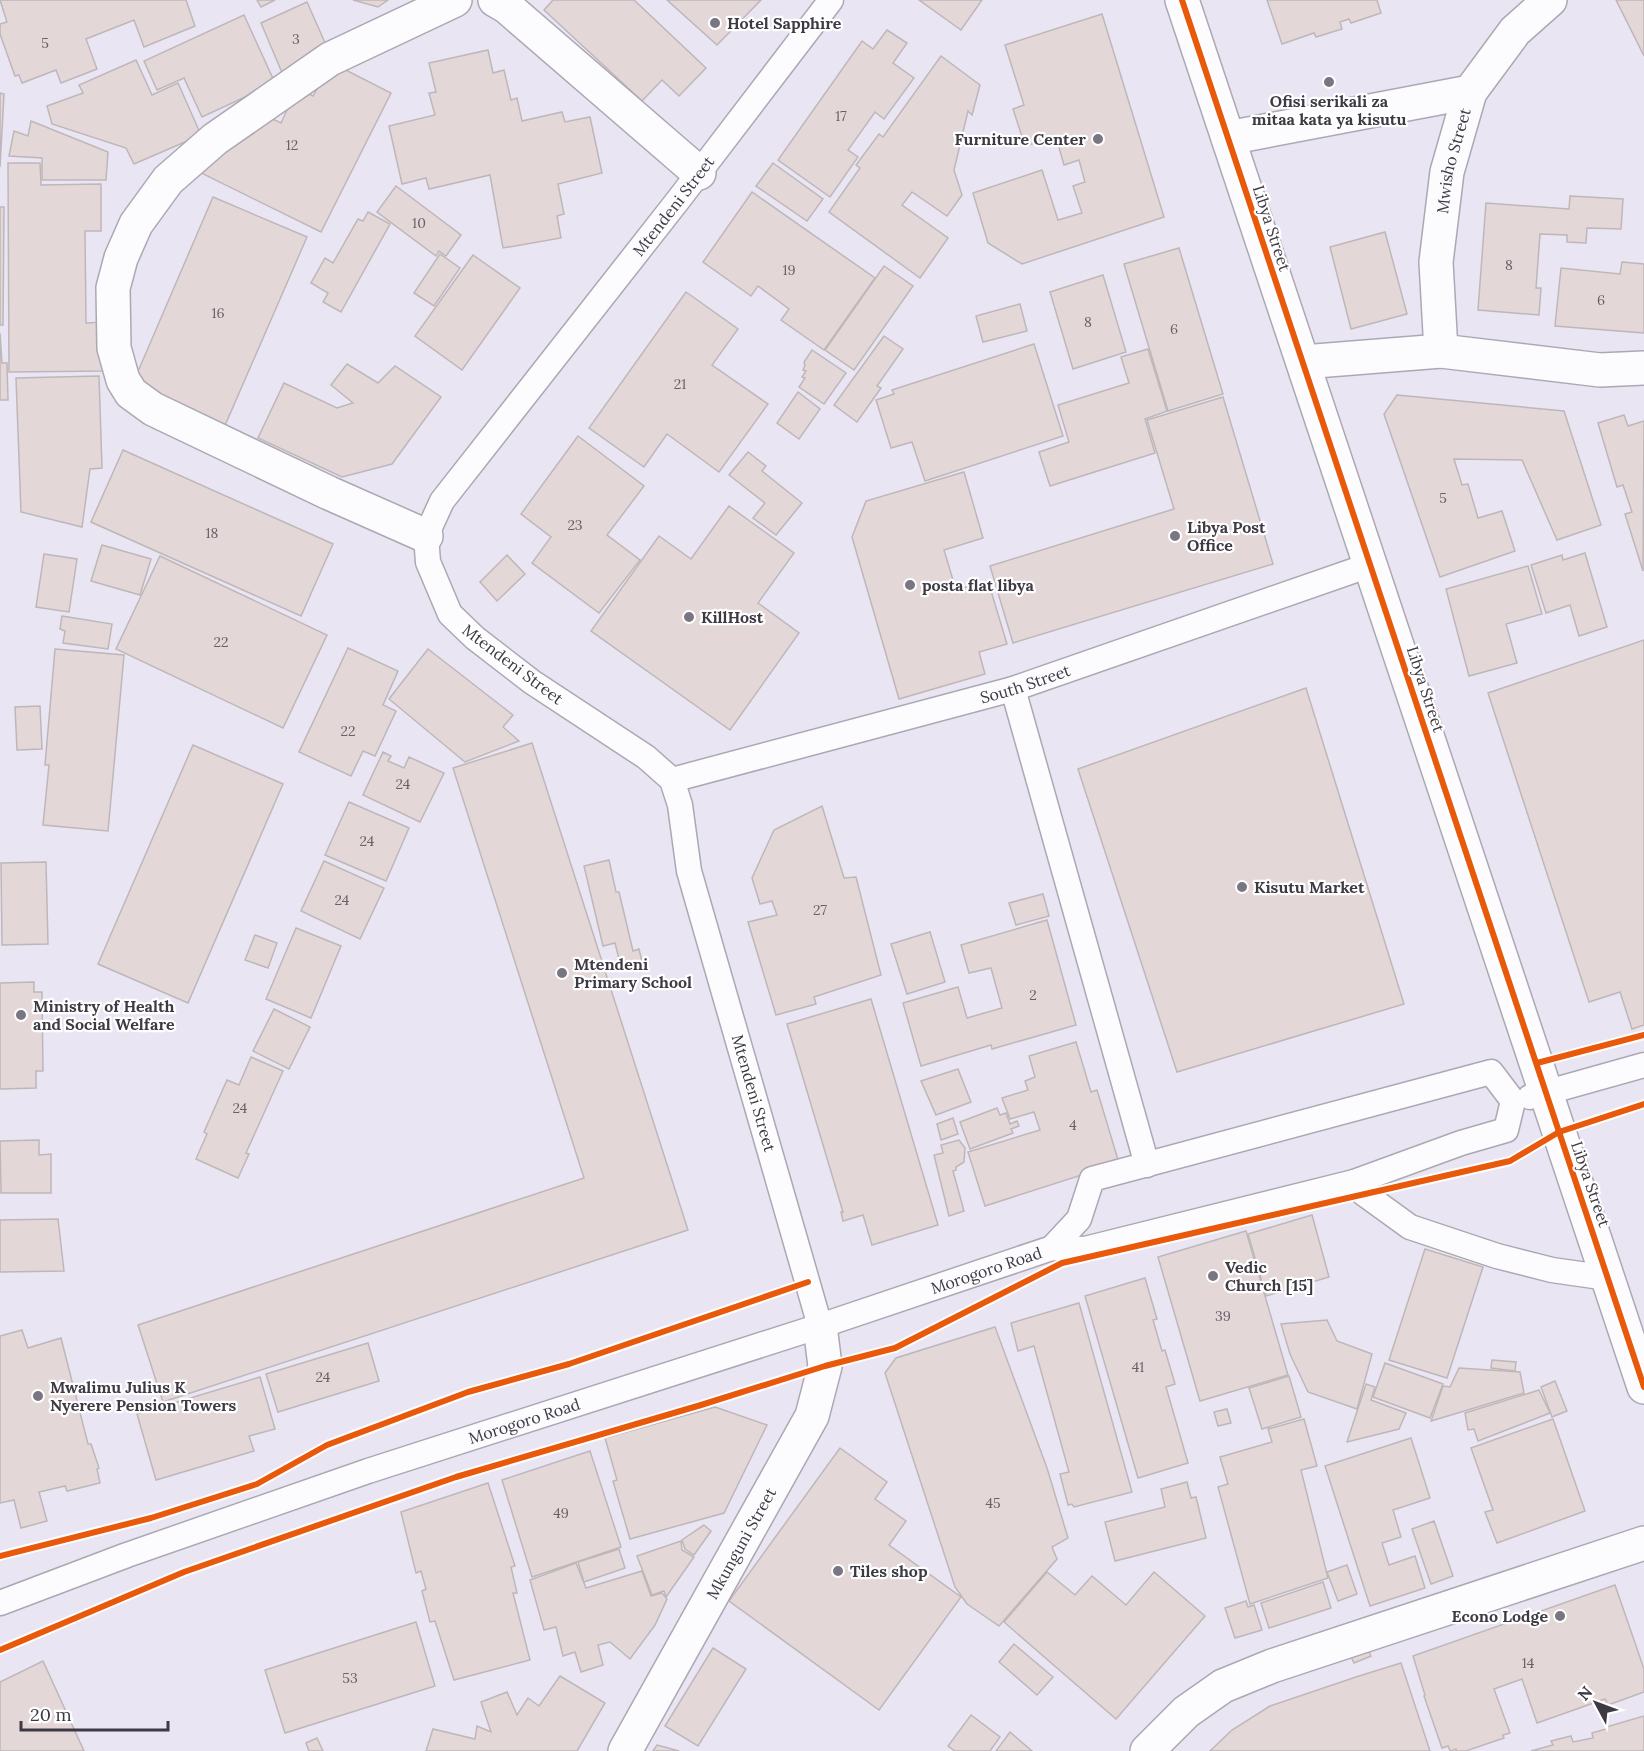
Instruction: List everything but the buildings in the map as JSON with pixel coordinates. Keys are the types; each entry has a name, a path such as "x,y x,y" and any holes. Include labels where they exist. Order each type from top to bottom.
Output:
{"street":[{"path":"426,536 329,493 153,409 131,393 123,380 114,348 113,288 121,258 136,224 168,180 215,139 330,59 455,0"},
{"path":"495,0 699,173"},
{"name":"Libya Street","path":"1182,0 1644,1387"},
{"name":"Mwisho Street","path":"1441,351 1436,262 1447,172 1470,92 1515,31 1550,0"},
{"path":"1228,138 1470,92"},
{"path":"1303,362 1441,351 1600,370 1644,368"},
{"name":"Mkunguni Street","path":"625,1751 812,1416 825,1366 820,1326"},
{"path":"1147,1751 1185,1712 1223,1686 1262,1670 1644,1543"}],"lane":[{"name":"Mtendeni Street","path":"820,1326 689,871 680,805 672,780 646,757 532,682 475,638 450,614 428,562 426,536 442,501 456,482 558,355 831,0"},
{"name":"South Street","path":"672,780 1013,689 1370,565"},
{"path":"1013,689 1147,1165"},
{"path":"1513,1101 1644,1065"},
{"name":"Morogoro Road","path":"0,1603 127,1555 368,1471 820,1326 1052,1248 1085,1249 1354,1182 1461,1143 1506,1130 1513,1101 1491,1072 1092,1179 1079,1219 1052,1248"},
{"path":"1354,1182 1363,1193 1410,1227 1497,1256 1552,1270 1608,1278"}],"cycle path":[{"path":"1182,0 1644,1387"},
{"path":"1537,1063 1644,1035"},
{"path":"0,1650 184,1572 456,1477 825,1366 895,1348 1062,1263 1510,1161 1559,1132 1644,1104"},
{"path":"0,1556 151,1518 257,1484 327,1445 468,1392 569,1364 808,1282"}],"place":[{"name":"Hotel Sapphire","path":"715,23"},
{"name":"Ofisi serikali za mitaa kata ya kisutu","path":"1329,82"},
{"name":"Furniture Center","path":"1098,139"},
{"name":"Libya Post Office","path":"1175,536"},
{"name":"posta flat libya","path":"910,585"},
{"name":"KillHost","path":"689,617"},
{"name":"Kisutu Market","path":"1242,887"},
{"name":"Mtendeni Primary School","path":"562,973"},
{"name":"Ministry of Health and Social Welfare","path":"21,1015"},
{"name":"Vedic Church [15]","path":"1213,1276"},
{"name":"Mwalimu Julius K Nyerere Pension Towers","path":"38,1396"},
{"name":"Tiles shop","path":"838,1571"},
{"name":"Econo Lodge","path":"1560,1616"}]}
